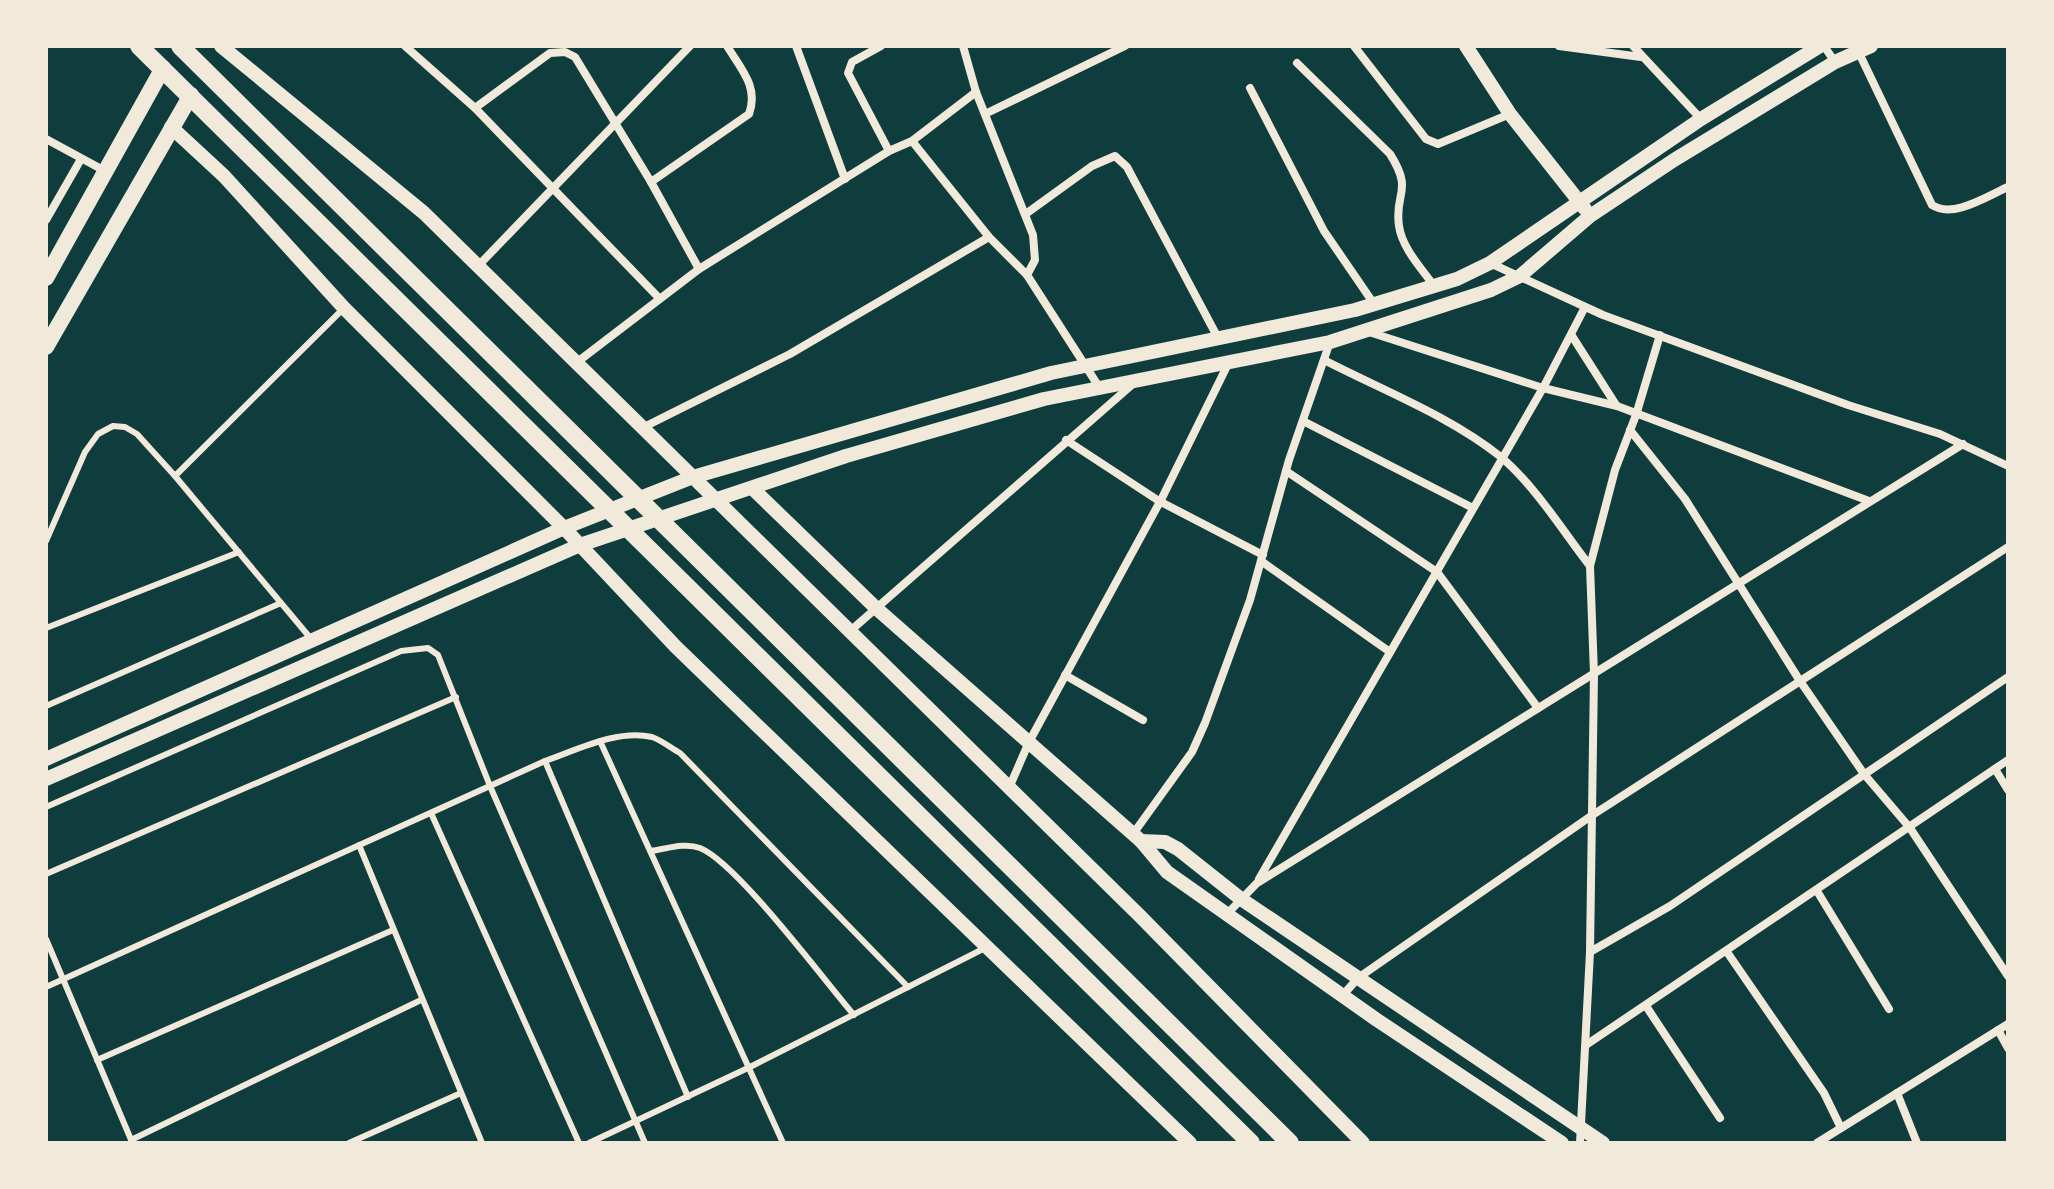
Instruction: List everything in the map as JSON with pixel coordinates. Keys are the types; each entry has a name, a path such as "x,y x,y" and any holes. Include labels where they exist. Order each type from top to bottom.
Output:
{"highway":[{"path":"139,46 1251,1143"},
{"path":"180,46 1290,1143"}],"main road":[{"path":"46,278 163,68"},
{"path":"46,347 191,95"}],"street":[{"path":"221,46 424,213 1009,788 1363,1143"},
{"path":"405,46 475,108 659,298"},
{"path":"478,266 690,46"},
{"path":"651,182 749,114 754,99 750,83 727,46"},
{"path":"796,46 845,179"},
{"path":"881,46 852,62 848,73 889,151"},
{"path":"985,114 1125,46"},
{"path":"1354,46 1426,139 1438,144 1510,114"},
{"path":"1559,46 1641,57"},
{"path":"1633,46 1701,119"},
{"path":"46,759 564,528 693,477 1082,365 1374,304 1434,286 1490,263 1701,119 1822,46 1835,62"},
{"path":"966,47 976,92 1027,213 1035,246 1035,260 1027,275"},
{"path":"1470,48 1510,114 1590,216"},
{"path":"46,779 580,545 846,456 1044,399 1141,377 1330,342 1445,308 1520,276 1590,216 1674,160 1835,62 1865,49 1932,205 1941,211 1952,210 2008,187"},
{"path":"475,108 550,53 565,52 584,69 699,269"},
{"path":"1297,63 1390,154 1400,169 1405,184 1398,224 1402,239 1434,286"},
{"path":"1250,88 1324,231 1374,304"},
{"path":"576,363 699,269 889,151 912,141 976,92"},
{"path":"171,127 224,176 344,308 564,528 676,647 1190,1143"},
{"path":"46,139 105,171"},
{"path":"912,141 989,237 1027,275 1082,365 1099,387"},
{"path":"1027,213 1092,166 1115,156 1127,167 1218,338"},
{"path":"46,218 81,159"},
{"path":"642,428 790,354 989,237"},
{"path":"1490,263 1585,307 1963,444 2008,466"},
{"path":"1257,883 1543,388 1585,307"},
{"path":"1369,332 1543,388 1617,406 1869,501"},
{"path":"1580,1136 1590,952 1594,674 1590,566 1615,470 1636,415 1660,335"},
{"path":"1572,336 1617,406"},
{"path":"1137,838 1192,752 1205,723 1262,558 1286,471 1330,342"},
{"path":"1324,360 1462,432 1502,458 1526,482 1590,566"},
{"path":"1009,788 1029,742 1159,501 1229,362"},
{"path":"849,632 1141,377"},
{"path":"1303,421 1473,508"},
{"path":"1630,430 1685,499 1800,681 1864,774 1910,828 2008,976"},
{"path":"1066,440 1159,501 1262,558 1390,652"},
{"path":"1226,915 1257,883 1963,444"},
{"path":"1286,471 1437,572 1538,708"},
{"path":"752,488 876,608 1137,838 1167,872 1562,1143"},
{"path":"1343,995 1358,978 1591,816 2008,547"},
{"path":"1065,675 1143,720"},
{"path":"1590,952 1670,906 2008,677"},
{"path":"1586,1045 2008,760"},
{"path":"1995,769 2008,790"},
{"path":"1137,838 1172,845 1241,899 1580,1136 1603,1143"},
{"path":"1817,891 1889,1009"},
{"path":"1727,952 1824,1093 1841,1128"},
{"path":"1646,1006 1720,1118"},
{"path":"1817,1143 2008,1024"},
{"path":"1998,1030 2008,1048"},
{"path":"1897,1093 1917,1143"}],"lane":[{"path":"175,476 344,308"},
{"path":"46,541 85,452 98,434 113,426 137,434 313,642"},
{"path":"46,628 239,552"},
{"path":"46,706 281,603"},
{"path":"46,807 401,651 428,648 438,655 490,786 645,1143"},
{"path":"46,874 456,697"},
{"path":"46,987 545,761 600,741 632,736 654,738 680,753 908,987"},
{"path":"600,741 783,1143"},
{"path":"545,761 688,1097"},
{"path":"431,813 579,1143"},
{"path":"359,845 482,1143"},
{"path":"651,851 697,847 714,856 739,879 854,1015"},
{"path":"97,1060 393,930"},
{"path":"46,939 131,1141 421,1000"},
{"path":"589,1143 750,1067 987,947"},
{"path":"349,1143 461,1093"}]}
